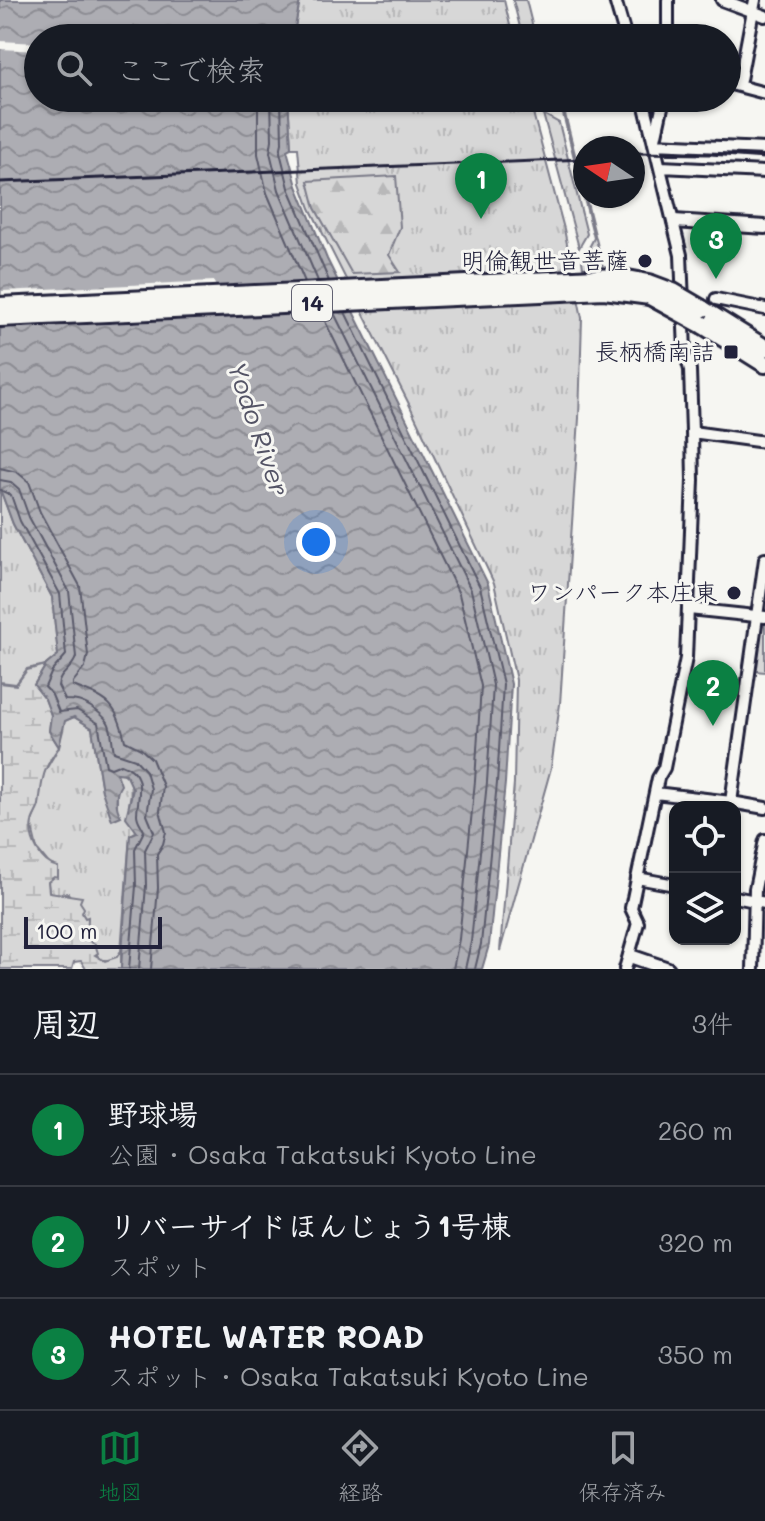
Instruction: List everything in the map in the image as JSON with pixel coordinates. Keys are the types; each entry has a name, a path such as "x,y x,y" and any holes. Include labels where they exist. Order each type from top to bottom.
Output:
{"main road":[{"name":"14","path":"0,318 624,284"},
{"name":"14","path":"0,306 624,284 673,292 765,364"},
{"name":"14","path":"702,317 765,348"}],"street":[{"path":"615,0 622,24"},
{"path":"668,0 668,24"},
{"path":"722,0 753,7 765,16"},
{"path":"741,53 753,7"},
{"path":"741,86 765,93"},
{"path":"646,112 681,255 692,432 689,609 686,658 631,908 638,923 628,963 668,969"},
{"path":"654,144 661,112"},
{"path":"654,144 765,149"},
{"path":"661,167 765,172"},
{"path":"674,221 765,227"},
{"path":"716,299 765,309"},
{"path":"692,432 765,442"},
{"path":"731,801 761,617 765,559"},
{"path":"689,609 761,617"},
{"path":"655,793 723,801"},
{"path":"741,804 763,807"},
{"path":"753,969 760,902 755,889 765,840"},
{"path":"637,878 669,884"}],"green space":[{"path":"300,0 504,0 510,24 296,24"},
{"path":"513,0 526,0 532,24 519,24"},
{"path":"289,112 533,112 564,229 582,318 579,418 560,704 551,768 500,951 514,783 516,680 494,583 409,404 310,208 301,183 298,148 291,148"},
{"path":"559,112 564,112 573,154 563,114"},
{"path":"543,114 559,123 573,178 573,208 580,208 587,234 579,248"},
{"path":"396,176 400,227 389,255 400,272 352,274 315,208 308,181"},
{"path":"586,208 603,267 583,268 582,261 594,238"},
{"path":"0,489 13,524 52,597 58,655 46,665 27,669 16,684 0,682"},
{"path":"762,624 765,625 765,672 755,671"},
{"path":"46,665 34,685 45,699 51,715 49,731 59,747 44,774 32,822 32,836 41,856 58,867 58,878 54,877 48,882 49,892 82,897 82,913 85,918 88,917 87,940 95,944 98,953 95,955 105,961 117,957 121,951 121,969 86,969 81,961 74,962 72,969 0,969 0,683 16,685 27,670"},
{"path":"74,717 92,728 102,791 117,810 117,773 127,776 131,785 129,813 137,832 130,835 121,951 110,960 100,959 87,941 85,918 68,893 49,892 48,882 54,877 50,865 37,849 31,824 39,804 42,776 59,747 64,721"}],"water":[{"name":"Yodo River","path":"0,0 300,0 296,24 24,24 24,112 289,112 291,148 287,150 297,186 327,259 488,584 511,684 489,945 482,969 121,969 130,835 137,832 126,817 133,789 126,774 117,773 121,785 117,805 121,816 112,820 102,791 92,728 74,717 65,721 59,747 49,731 51,715 45,699 34,685 46,665 58,655 52,597 13,524 0,489"}],"pier":[{"path":"0,41 24,42 24,50 0,49"},
{"path":"342,279 355,307 215,314 215,319 3,329 3,324 0,324 2,291 214,281 215,285"}],"railway":[{"path":"645,153 765,158"},
{"path":"0,182 573,159"}],"place":[{"name":"野球場","path":"481,219"},
{"name":"明倫観世音菩薩","path":"645,261"},
{"name":"HOTEL WATER ROAD","path":"716,279"},
{"name":"長柄橋南詰","path":"731,352"},
{"name":"ワンパーク本庄東","path":"734,593"},
{"name":"リバーサイドほんじょう1号棟","path":"713,726"}]}
